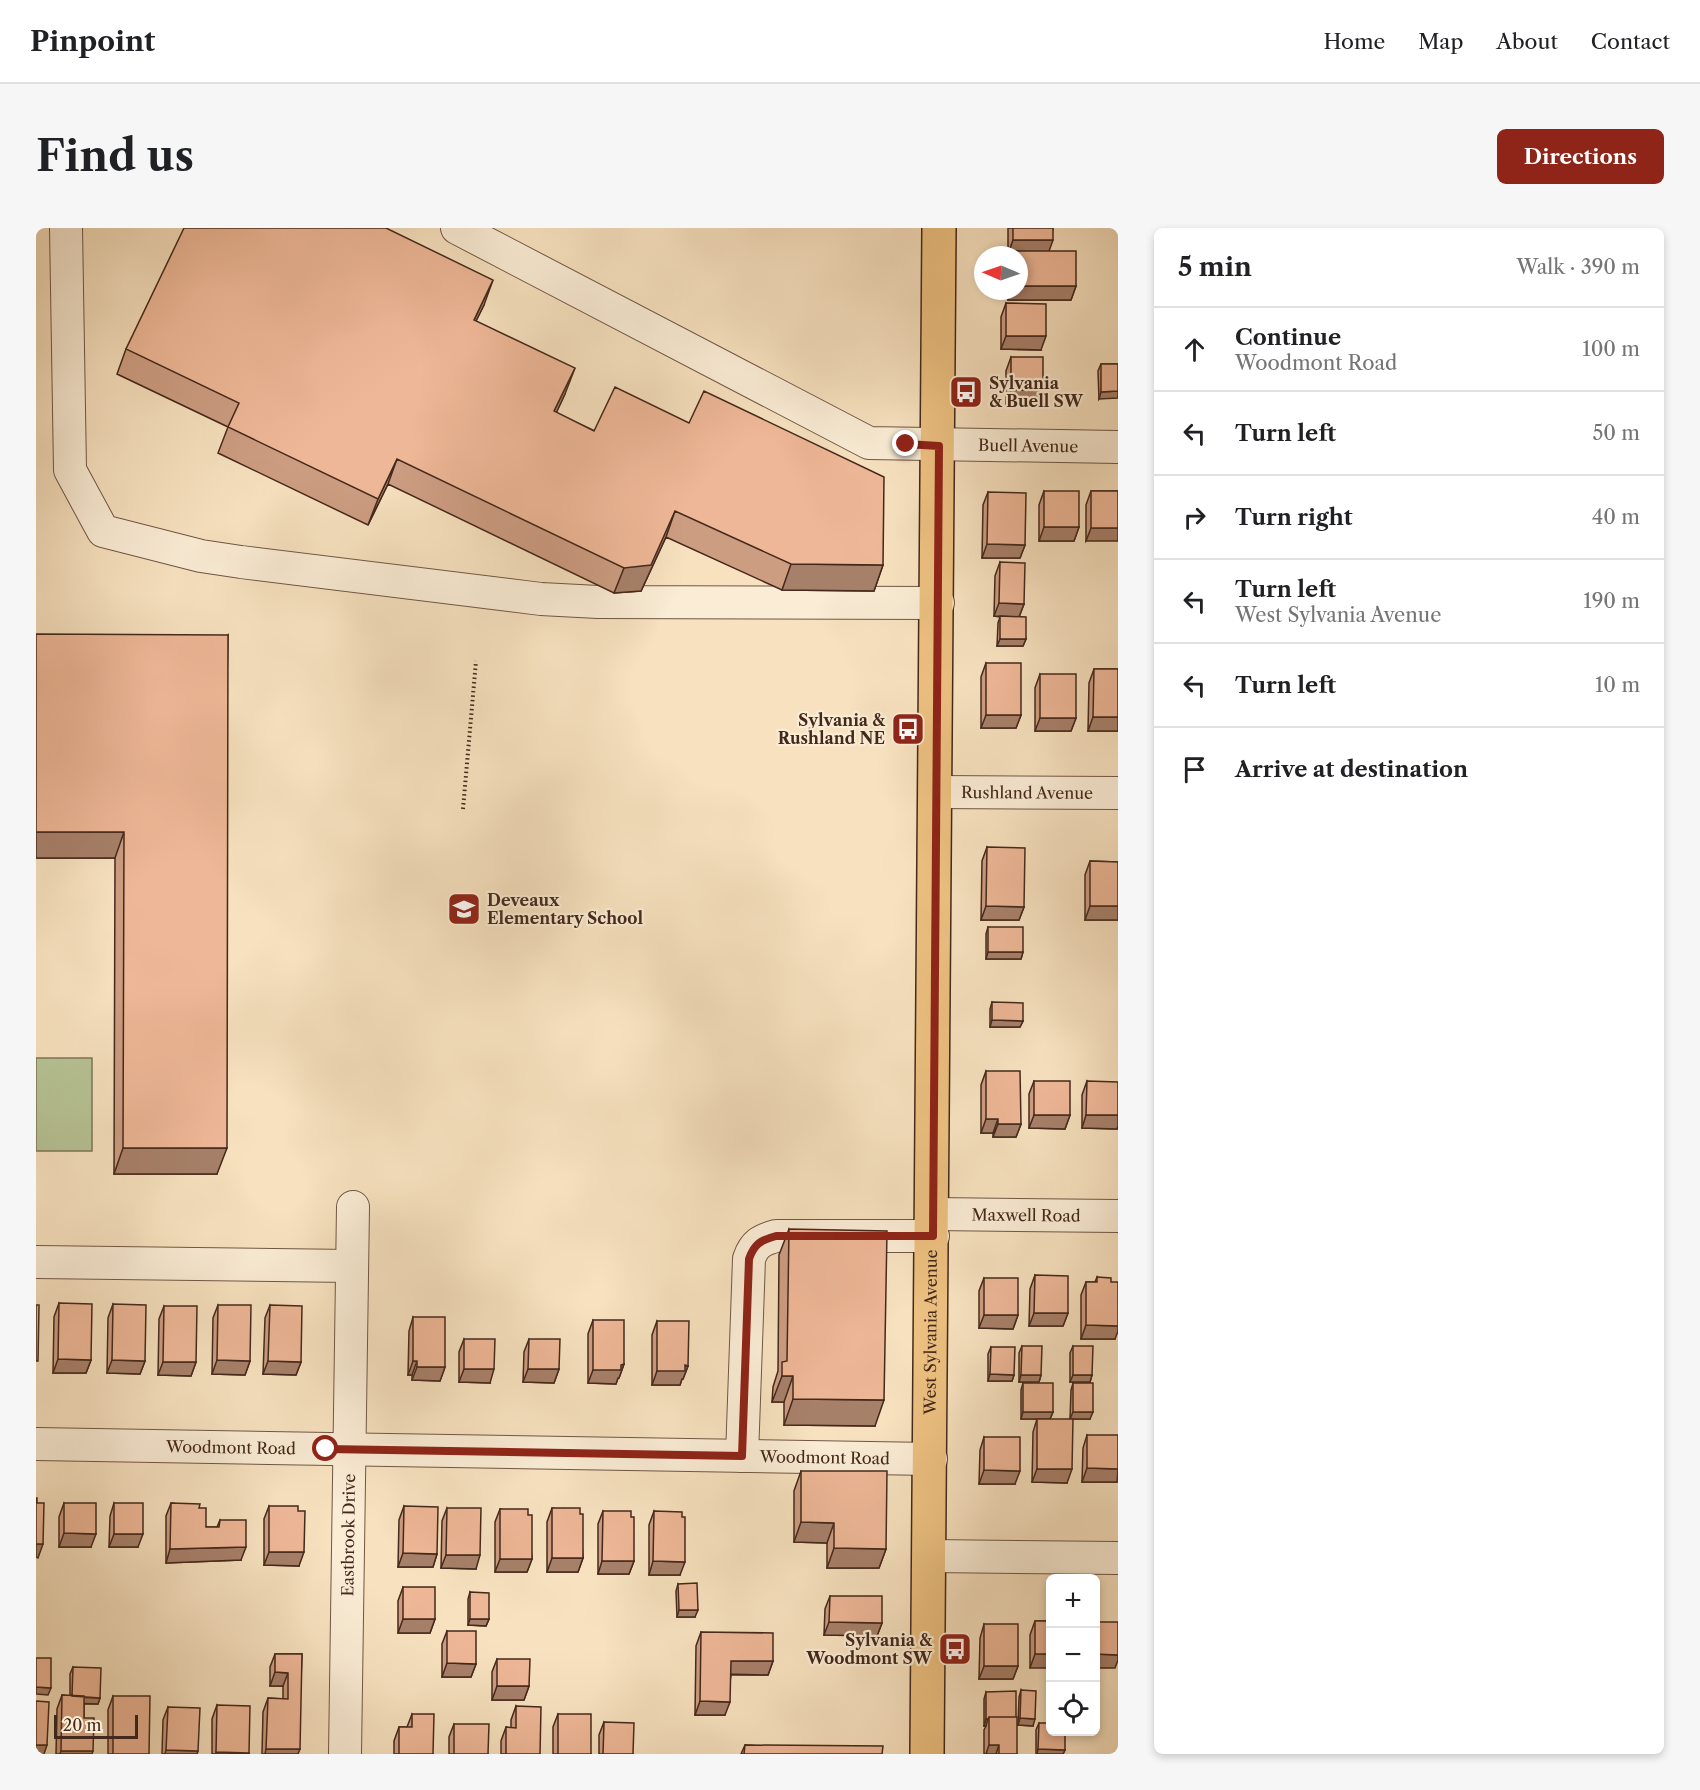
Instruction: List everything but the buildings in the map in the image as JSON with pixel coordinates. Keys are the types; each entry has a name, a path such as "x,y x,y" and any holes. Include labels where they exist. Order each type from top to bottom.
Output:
{"main road":[{"name":"West Sylvania Avenue","path":"927,1754 938,603 939,228"}],"street":[{"path":"66,228 70,470 103,531 211,557 541,599 598,602 938,603"},
{"name":"Buell Avenue","path":"457,228 869,443 939,446 1118,447"},
{"name":"Rushland Avenue","path":"936,792 1118,793"},
{"name":"Eastbrook Drive","path":"345,1754 353,1207"},
{"name":"Maxwell Road","path":"742,1456 749,1259 753,1249 762,1239 776,1236 933,1225 1118,1216"},
{"path":"36,1262 352,1266"},
{"name":"Woodmont Road","path":"36,1444 930,1459"},
{"path":"930,1556 1118,1558"}],"path":[{"path":"463,809 476,661"}],"green space":[{"path":"36,1058 92,1058 92,1151 36,1151"}],"place":[{"name":"Sylvania & Buell SW","path":"966,392"},
{"name":"Sylvania & Rushland NE","path":"908,729"},
{"name":"Deveaux Elementary School","path":"464,909"},
{"name":"Sylvania & Woodmont SW","path":"955,1649"}],"route":[{"path":"326,1449 742,1456 749,1259 753,1249 762,1239 776,1236 933,1236 939,446 906,444"}]}
